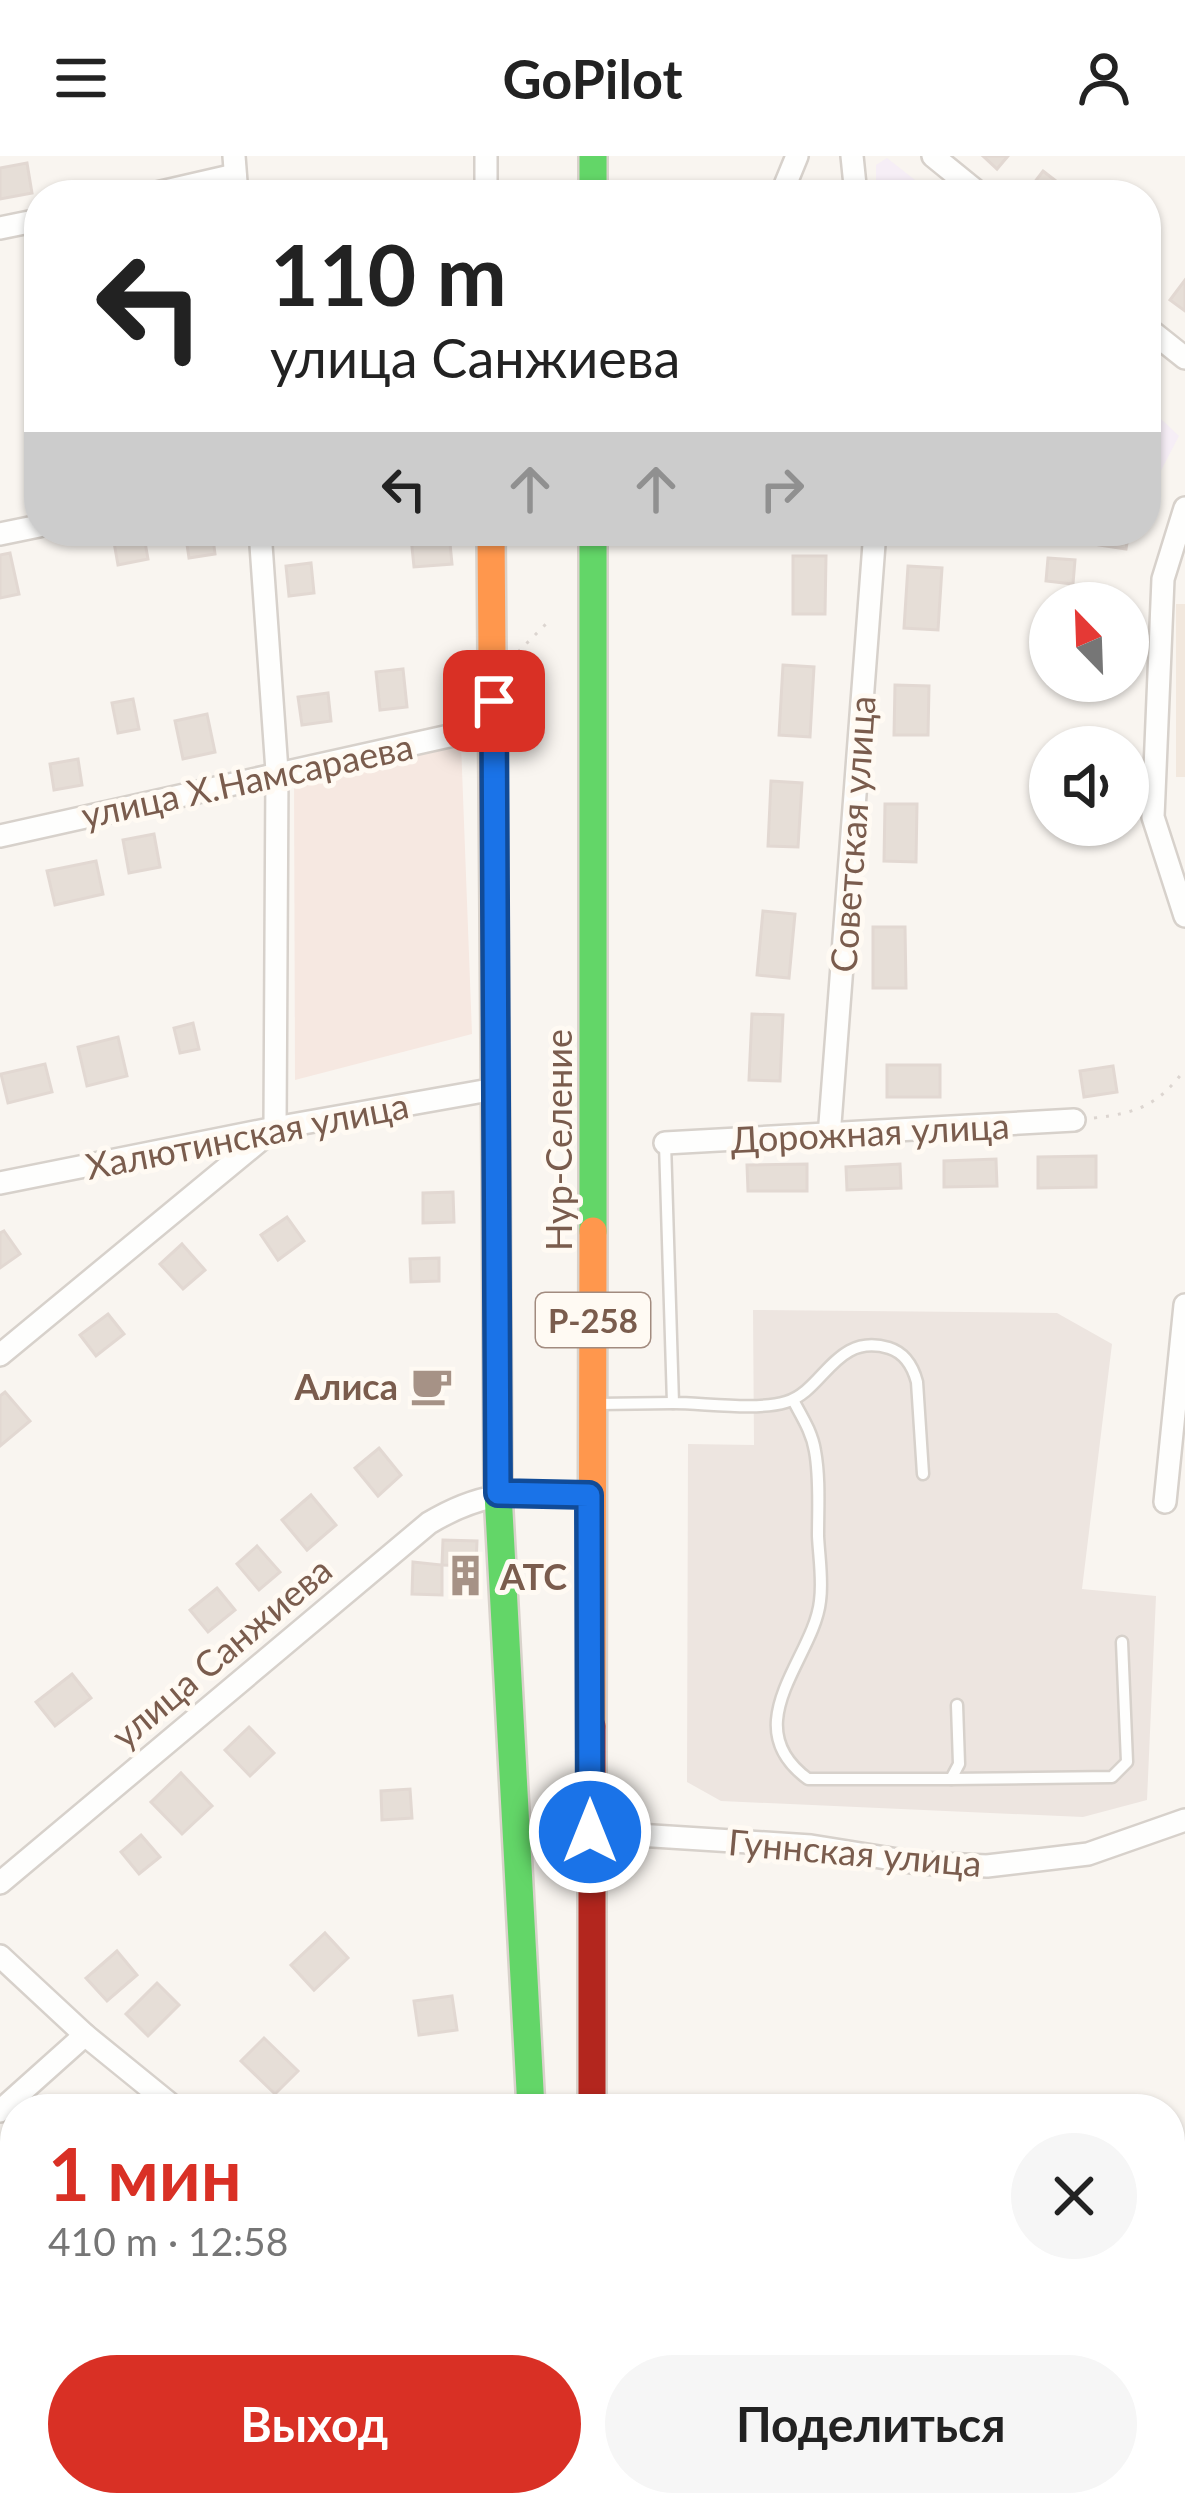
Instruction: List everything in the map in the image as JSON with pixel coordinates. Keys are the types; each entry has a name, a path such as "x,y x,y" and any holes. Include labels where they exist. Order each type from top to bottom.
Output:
{"main road":[{"path":"491,546 498,1493 530,2094"},
{"name":"Нур-Селение","path":"592,2094 593,546"}],"street":[{"path":"933,156 963,180"},
{"path":"1161,339 1185,358"},
{"path":"1185,508 1180,537 1163,579 1153,817 1185,916"},
{"path":"0,1355 275,1128 277,771 261,546"},
{"name":"Советская улица","path":"829,1136 874,546"},
{"name":"улица Х.Намсараева","path":"0,836 494,726"},
{"name":"Халютинская улица","path":"0,1183 495,1089"},
{"name":"Дорожная улица","path":"665,1143 1074,1120"},
{"path":"1166,1502 1185,1305"},
{"name":"улица Санжиева","path":"0,1883 429,1523 461,1504 498,1493 589,1495"},
{"name":"Гуннская улица","path":"590,1832 811,1846 916,1863 988,1865 1088,1854 1185,1820"},
{"path":"0,1956 158,2094"},
{"path":"19,2094 85,2035"}],"lane":[{"path":"665,1143 673,1403"},
{"path":"592,1405 779,1404 793,1400 841,1355 874,1346 892,1348 914,1368 923,1474"},
{"path":"793,1400 809,1427 816,1453 820,1605 783,1689 778,1719 781,1749 793,1768 808,1779 1112,1777 1127,1762 1122,1642"},
{"path":"951,1779 959,1764 957,1705"}],"path":[{"path":"494,676 550,620"},
{"path":"1074,1120 1126,1114 1166,1096 1185,1069"}],"shaded area":[{"path":"887,158 915,180 876,180 876,165"},
{"path":"1161,419 1179,436 1161,470"},
{"path":"1176,604 1185,604 1185,777 1176,777"},
{"path":"461,743 472,1034 295,1080 294,780"},
{"path":"753,1310 1057,1313 1112,1344 1082,1589 1156,1596 1147,1800 1083,1817 721,1801 687,1782 688,1444 754,1445"}],"building":[{"path":"983,156 1008,156 997,169"},
{"path":"27,163 30,180 24,180 24,194 0,199 0,168"},
{"path":"1185,280 1185,311 1170,300"},
{"path":"115,546 146,546 148,559 118,565"},
{"path":"187,546 214,546 215,554 189,558"},
{"path":"412,546 450,546 452,564 414,567"},
{"path":"10,553 19,594 0,598 0,555"},
{"path":"793,556 826,556 825,614 793,614"},
{"path":"1048,558 1075,560 1073,582 1046,581"},
{"path":"311,563 314,593 289,596 286,566"},
{"path":"908,566 942,568 938,630 904,628"},
{"path":"783,665 814,667 810,737 779,735"},
{"path":"403,669 407,707 380,710 376,672"},
{"path":"895,685 929,686 928,735 894,735"},
{"path":"328,693 331,721 302,725 298,697"},
{"path":"133,699 139,729 118,733 112,703"},
{"path":"207,714 215,752 183,759 175,721"},
{"path":"78,759 82,785 54,790 50,764"},
{"path":"771,781 802,783 798,847 768,846"},
{"path":"885,804 917,804 916,862 884,861"},
{"path":"154,834 160,867 129,873 123,840"},
{"path":"96,861 103,894 55,905 47,871"},
{"path":"763,911 795,914 789,978 757,975"},
{"path":"873,927 905,927 906,988 873,988"},
{"path":"752,1014 783,1015 780,1081 749,1080"},
{"path":"193,1023 199,1049 180,1053 174,1028"},
{"path":"118,1037 127,1076 87,1086 78,1047"},
{"path":"45,1064 52,1092 8,1103 1,1074"},
{"path":"887,1065 940,1065 940,1097 887,1097"},
{"path":"1113,1066 1117,1092 1084,1097 1080,1071"},
{"path":"1096,1156 1096,1187 1038,1188 1038,1157"},
{"path":"996,1159 997,1186 944,1187 944,1161"},
{"path":"807,1164 807,1191 748,1191 747,1165"},
{"path":"900,1164 901,1188 847,1190 846,1167"},
{"path":"453,1192 454,1222 423,1223 423,1193"},
{"path":"287,1217 304,1241 278,1260 261,1235"},
{"path":"4,1231 20,1254 0,1268 0,1233"},
{"path":"182,1244 205,1270 183,1289 160,1264"},
{"path":"439,1258 439,1281 411,1282 410,1259"},
{"path":"108,1314 124,1334 96,1356 80,1335"},
{"path":"5,1392 30,1421 0,1446 0,1396"},
{"path":"379,1448 401,1475 378,1496 355,1468"},
{"path":"311,1495 336,1525 307,1550 282,1520"},
{"path":"443,1540 477,1541 476,1566 442,1565"},
{"path":"257,1546 280,1572 259,1590 237,1564"},
{"path":"413,1562 442,1565 442,1595 412,1594"},
{"name":"АТС","path":"455,1566 476,1566 476,1587 455,1587"},
{"path":"217,1588 235,1610 208,1632 190,1610"},
{"path":"72,1674 91,1698 55,1726 36,1702"},
{"path":"249,1727 274,1753 250,1776 225,1750"},
{"path":"181,1773 212,1806 182,1834 151,1802"},
{"path":"410,1789 412,1818 382,1820 381,1791"},
{"path":"141,1835 160,1857 139,1874 121,1852"},
{"path":"325,1933 348,1958 314,1990 291,1965"},
{"path":"117,1951 137,1975 107,2001 86,1978"},
{"path":"157,1983 179,2005 148,2036 126,2014"},
{"path":"452,1996 457,2030 419,2035 414,2001"},
{"path":"264,2038 298,2071 275,2094 241,2061"}],"traffic: fast":[{"path":"593,156 593,180"},
{"path":"593,546 593,1231"},
{"path":"496,1168 498,1493 530,2094"}],"traffic: slow":[{"path":"491,546 496,1168"},
{"path":"592,1726 593,1231"}],"traffic: jam":[{"path":"592,1726 592,2094"}],"place":[{"name":"Алиса","path":"432,1386"},
{"name":"АТС","path":"466,1576"}],"route":[{"path":"494,701 498,1493 589,1495 590,1832"}]}
